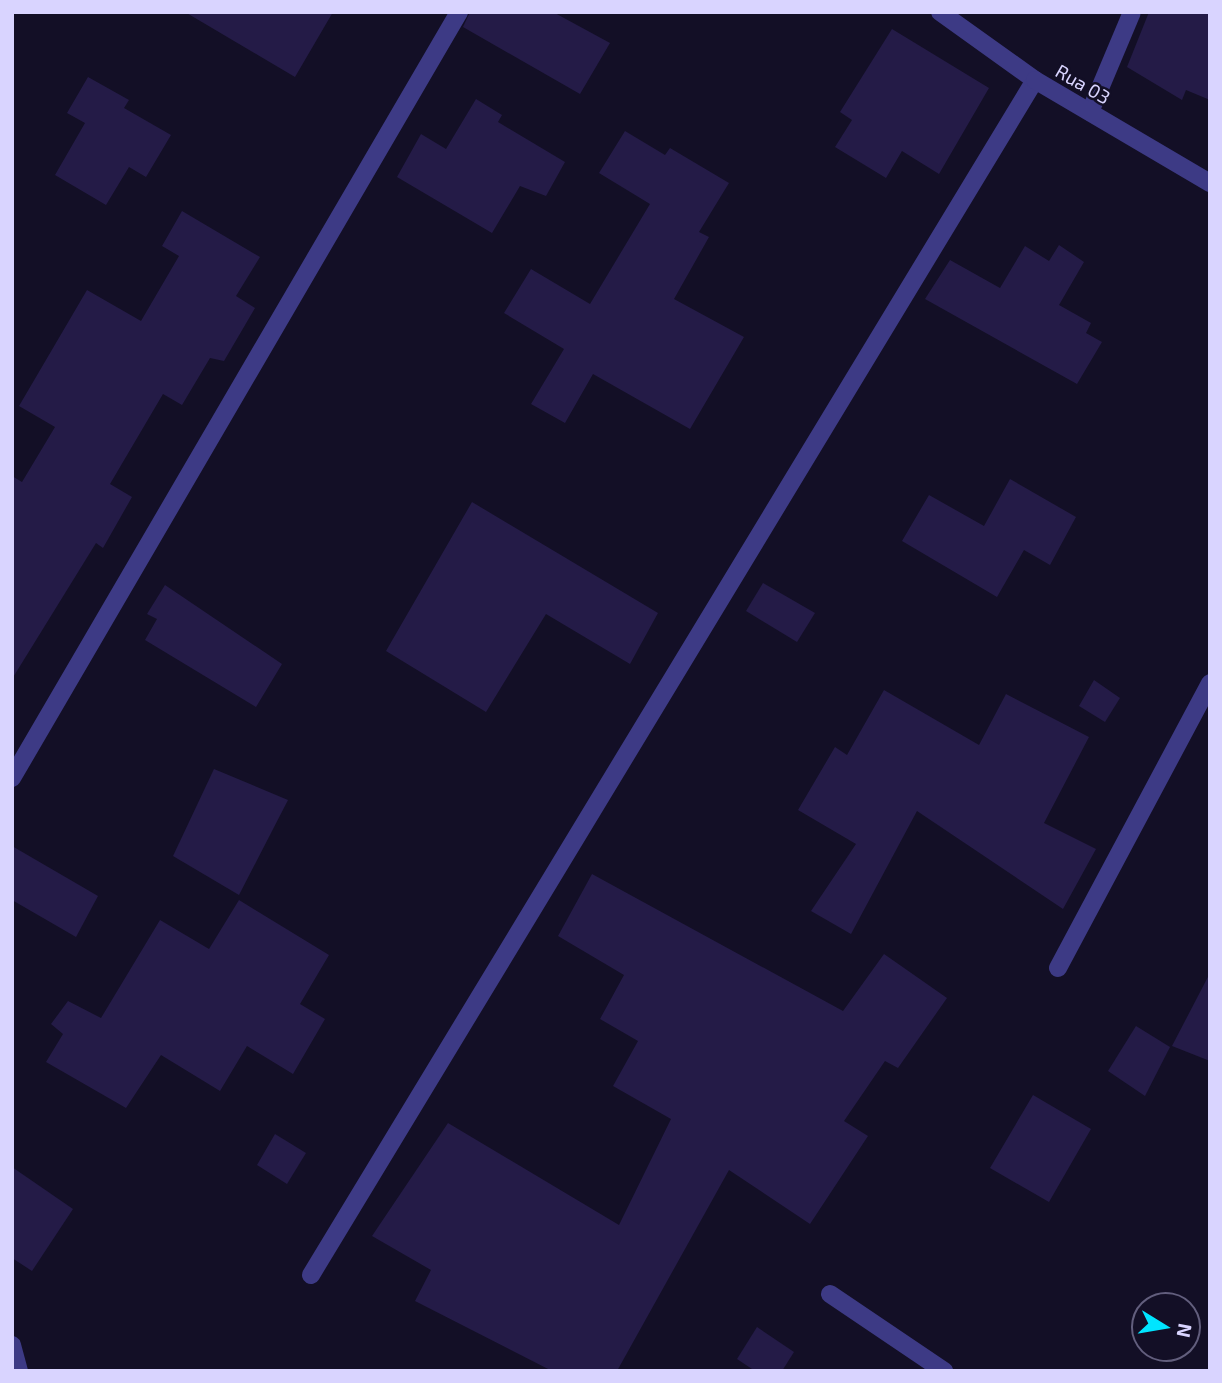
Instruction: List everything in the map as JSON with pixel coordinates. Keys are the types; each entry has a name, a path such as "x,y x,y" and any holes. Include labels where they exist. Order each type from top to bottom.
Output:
{"street":[{"path":"12,778 459,12"},
{"name":"Rua 03","path":"940,12 1035,80 1210,183"},
{"path":"1090,112 1132,12"},
{"path":"311,1275 1035,80"},
{"path":"1058,968 1210,683"},
{"path":"830,1294 944,1371"},
{"path":"12,1345 19,1371"}],"building":[{"path":"185,12 333,12 295,77"},
{"path":"470,12 553,12 610,43 580,94 463,27"},
{"path":"1149,12 1210,12 1210,100 1186,90 1182,100 1127,67"},
{"path":"892,29 989,88 939,174 902,151 886,178 835,147 852,120 840,112"},
{"path":"88,77 129,100 124,108 171,135 146,177 129,167 106,205 55,175 85,123 67,113"},
{"path":"476,99 502,115 498,122 565,162 546,196 520,186 492,233 397,177 421,134 446,149"},
{"path":"625,131 665,155 670,148 729,183 699,232 709,237 674,299 744,337 690,429 593,374 565,423 531,404 564,349 504,313 531,269 590,304 650,204 599,173"},
{"path":"182,211 260,257 236,296 255,308 224,361 210,358 182,405 163,394 110,484 132,497 103,548 96,543 12,679 12,476 22,482 55,427 19,406 87,290 141,321 179,256 162,246"},
{"path":"1059,245 1084,262 1059,305 1091,323 1086,333 1102,342 1077,384 925,299 950,260 1000,288 1025,246 1049,261"},
{"path":"1010,479 1076,517 1050,565 1024,550 997,597 902,541 929,495 984,526"},
{"path":"472,502 658,613 630,664 546,614 486,712 386,651"},
{"path":"763,583 815,613 797,642 746,611"},
{"path":"165,585 282,664 256,707 145,640 157,619 147,614"},
{"path":"1094,680 1120,698 1105,722 1079,706"},
{"path":"884,690 979,745 1006,694 1089,737 1044,823 1096,849 1063,909 917,811 851,934 811,911 856,844 798,810 835,747 847,755"},
{"path":"214,769 288,800 239,895 173,856"},
{"path":"12,846 98,896 76,937 12,900"},
{"path":"592,874 843,1011 884,954 947,998 898,1068 885,1061 844,1121 868,1136 810,1224 729,1170 617,1371 552,1371 415,1301 431,1270 372,1236 448,1123 619,1225 671,1119 613,1086 638,1041 600,1019 624,975 558,936"},
{"path":"239,900 329,955 300,1004 325,1019 293,1074 247,1046 220,1091 161,1055 126,1108 46,1062 63,1034 51,1024 68,1001 101,1018 160,920 209,949"},
{"path":"1210,973 1210,1061 1172,1046"},
{"path":"1136,1026 1170,1047 1145,1096 1108,1071"},
{"path":"1033,1095 1091,1129 1049,1202 990,1168"},
{"path":"275,1134 306,1153 287,1184 257,1165"},
{"path":"12,1167 73,1209 32,1271 12,1258"},
{"path":"757,1327 794,1352 782,1371 755,1371 737,1359"}]}
